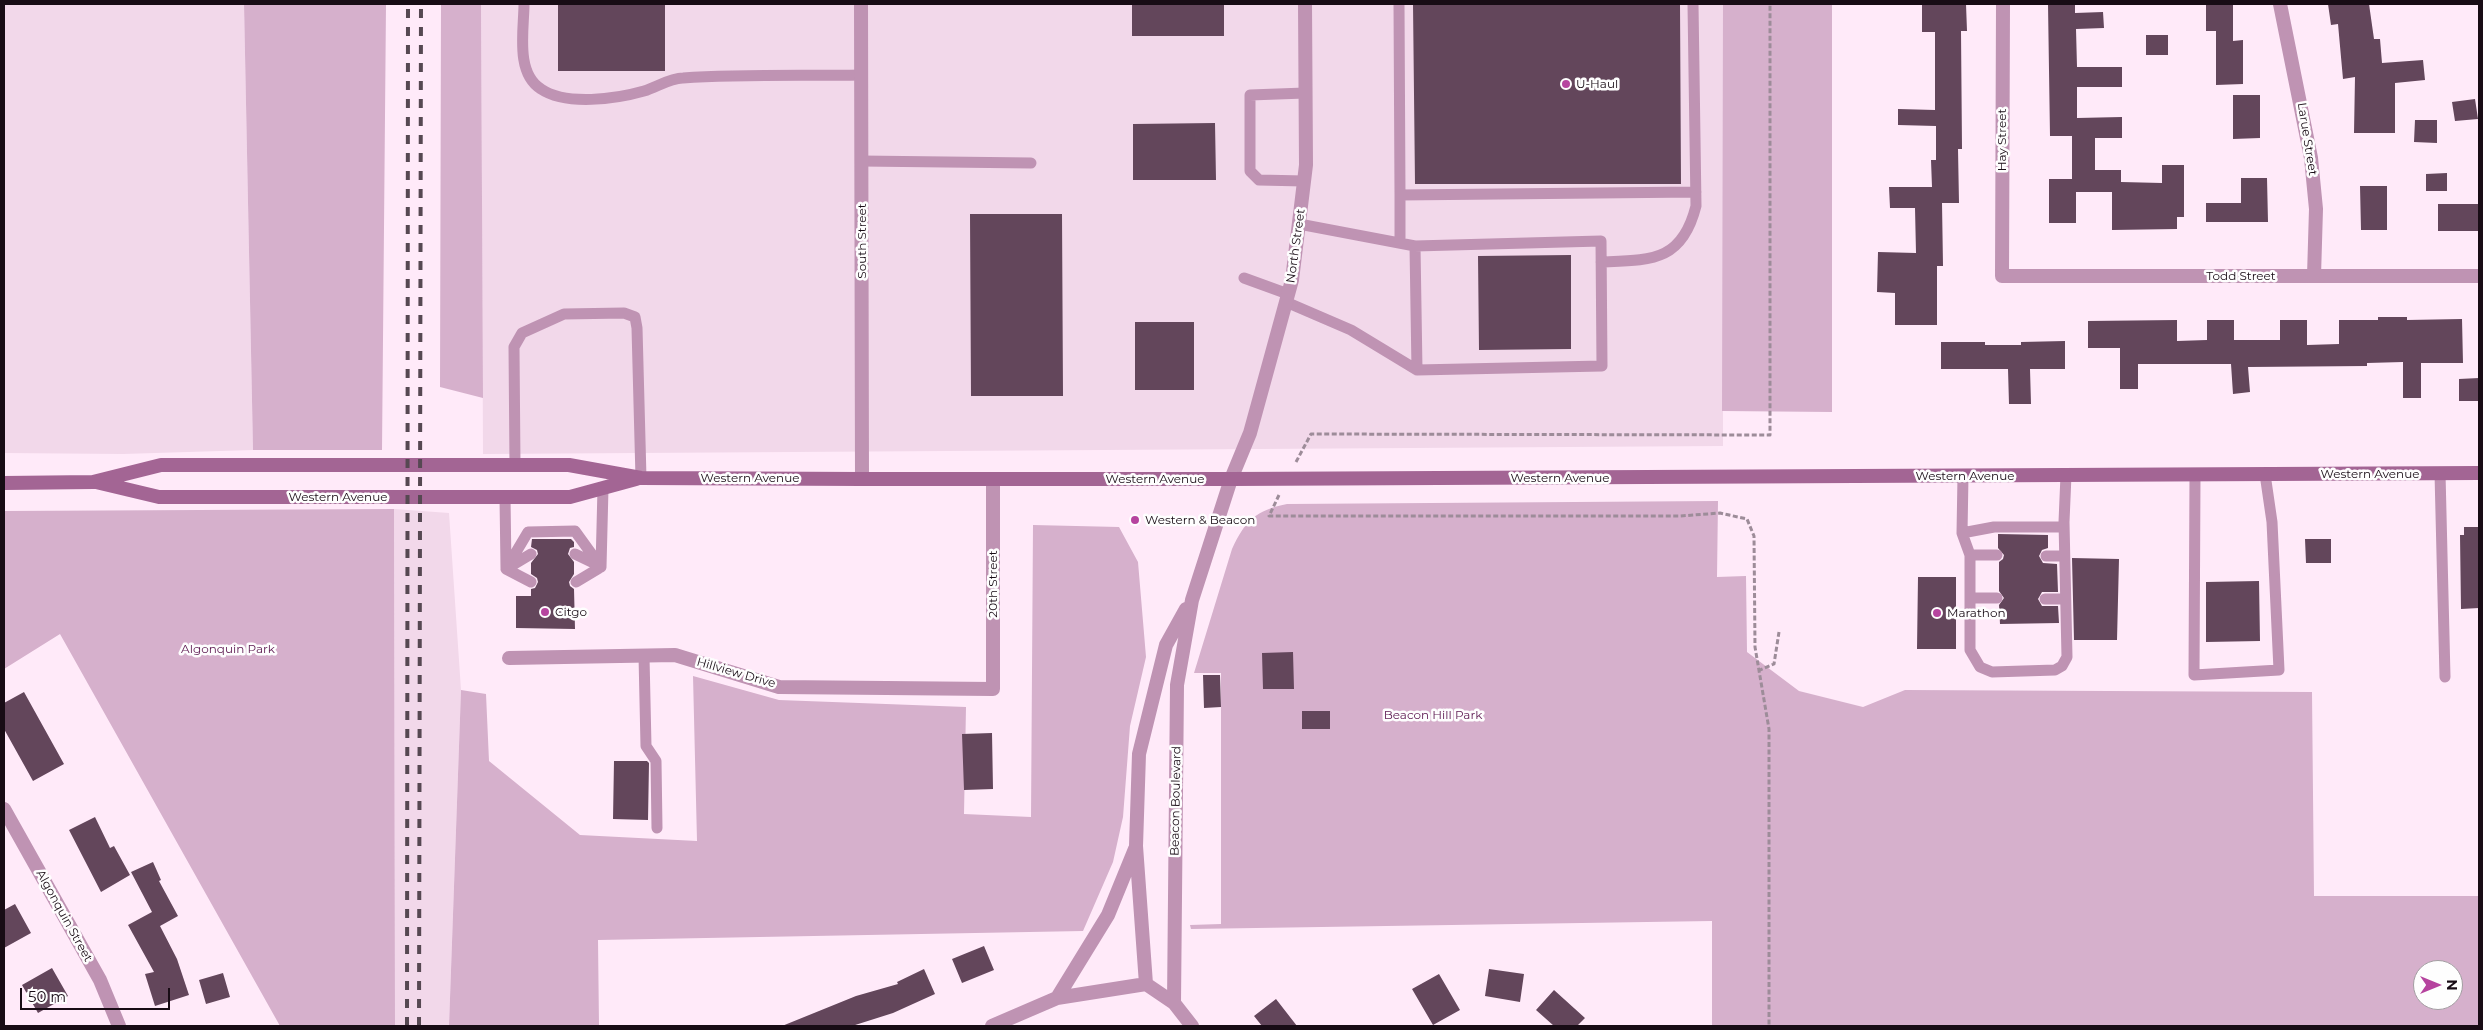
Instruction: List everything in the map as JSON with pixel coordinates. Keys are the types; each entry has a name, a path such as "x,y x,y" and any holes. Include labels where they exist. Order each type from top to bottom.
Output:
{"main road":[{"name":"Western Avenue","path":"4,483 93,482 161,465 569,464 641,478 862,479 2479,473"},
{"name":"Western Avenue","path":"93,482 159,497 570,497 641,478"}],"street":[{"name":"South Street","path":"861,4 862,479"},
{"name":"North Street","path":"1231,479 1250,433 1287,298 1299,224 1304,181 1305,4"},
{"name":"Hay Street","path":"2002,276 2003,4"},
{"name":"Larue Street","path":"2280,4 2311,158 2316,209 2314,276"},
{"name":"Todd Street","path":"2002,276 2479,276"},
{"name":"20th Street","path":"993,479 993,689"},
{"name":"Beacon Boulevard","path":"1174,1003 1177,685 1192,600 1231,479"},
{"name":"Beacon Boulevard","path":"1146,984 1136,846 1139,754 1166,645 1192,600"},
{"name":"Hillview Drive","path":"509,658 675,655 779,686 993,689"},
{"name":"Algonquin Street","path":"4,809 100,980 119,1026"},
{"name":"Beacon Boulevard","path":"1057,998 1108,915 1136,846"},
{"path":"992,1026 1057,998 1146,984 1174,1003 1192,1026"}],"lane":[{"path":"524,4 523,59 529,75 539,89 557,97 596,100 643,91 681,78 861,75"},
{"path":"1399,4 1400,243"},
{"path":"1601,262 1642,260 1665,253 1678,244 1690,226 1696,206 1693,4"},
{"path":"1304,181 1259,180 1250,171 1250,95 1305,93"},
{"path":"861,161 1031,162"},
{"path":"1400,195 1696,192"},
{"path":"1244,278 1351,330 1417,370 1602,366 1601,241 1415,246 1299,224"},
{"path":"1415,246 1417,370"},
{"path":"515,465 514,347 522,333 564,314 624,313 635,317 638,328 641,478"},
{"path":"2440,473 2445,677"},
{"path":"2194,474 2194,675 2278,670 2272,522 2265,474"},
{"path":"1963,476 1962,533 1970,555 1970,650 1980,667 1992,672 2055,670 2062,666 2067,657 2064,556 2066,475"},
{"path":"601,567 603,488"},
{"path":"505,497 506,569"},
{"path":"1962,533 1994,527 2064,528"},
{"path":"506,569 528,532 575,531 601,567"},
{"path":"506,569 531,554"},
{"path":"575,554 601,567"},
{"path":"1970,555 1997,555"},
{"path":"2046,556 2064,556"},
{"path":"576,582 601,567"},
{"path":"506,569 532,582"},
{"path":"1970,598 1996,598"},
{"path":"2045,599 2065,599"},
{"path":"644,656 646,746 656,761 657,828"}],"path":[{"path":"1312,434 1770,435 1770,4"},
{"path":"1269,516 1680,516 1720,513 1747,519 1754,536 1755,647 1769,729 1769,1026"},
{"path":"1758,671 1774,664 1779,632"}],"shaded area":[{"path":"4,4 244,4 253,450 123,454 4,453"},
{"path":"481,4 1723,4 1723,446 483,454"},
{"path":"394,509 449,513 461,690 449,1026 395,1026"}],"green space":[{"path":"244,4 386,4 382,450 253,450"},
{"path":"441,4 481,4 483,398 440,387"},
{"path":"1723,4 1832,4 1832,412 1722,411"},
{"name":"Beacon Hill Park","path":"1718,501 1717,577 1746,576 1747,652 1799,691 1863,707 1905,690 2312,692 2314,896 2479,896 2479,1026 1712,1026 1712,921 1191,929 1190,925 1221,924 1221,673 1194,673 1232,549 1242,531 1253,518 1259,513 1287,504"},
{"name":"Algonquin Park","path":"394,509 395,1026 280,1026 60,634 4,669 4,511"},
{"path":"1033,525 1119,527 1138,562 1146,657 1130,726 1123,817 1113,862 1083,931 598,940 599,1026 449,1026 461,690 486,694 489,761 580,835 697,841 693,676 779,700 966,707 964,814 1031,817"}],"building":[{"path":"558,4 665,4 665,71 558,71"},
{"path":"1132,4 1224,4 1224,36 1132,36"},
{"path":"1413,4 1680,4 1681,184 1415,184"},
{"path":"1922,4 1966,4 1967,31 1961,31 1962,149 1958,149 1959,203 1942,203 1943,266 1937,266 1937,325 1895,325 1895,293 1877,292 1878,252 1916,253 1915,208 1890,208 1889,187 1932,187 1931,160 1936,160 1936,126 1898,125 1898,109 1935,110 1935,32 1922,32"},
{"path":"2048,4 2075,4 2075,13 2103,12 2104,28 2076,29 2077,67 2122,67 2122,87 2077,87 2077,118 2122,117 2122,138 2095,138 2095,170 2121,170 2121,182 2162,183 2162,165 2184,165 2184,217 2177,217 2177,229 2112,230 2112,192 2076,192 2076,223 2049,223 2049,179 2072,179 2072,136 2050,136"},
{"path":"2206,4 2233,4 2233,41 2243,40 2243,84 2216,85 2216,31 2206,31"},
{"path":"2328,4 2369,4 2374,39 2380,39 2382,63 2423,60 2425,80 2395,83 2395,133 2354,133 2355,77 2343,79 2338,24 2331,25"},
{"path":"2146,35 2168,35 2168,55 2146,55"},
{"path":"2233,95 2260,95 2260,138 2233,139"},
{"path":"2475,99 2478,119 2455,121 2452,102"},
{"path":"2415,120 2437,120 2437,143 2414,142"},
{"path":"1215,123 1216,180 1133,180 1133,124"},
{"path":"2447,173 2447,191 2426,191 2426,174"},
{"path":"2241,178 2267,178 2268,222 2206,222 2206,203 2241,203"},
{"path":"2360,186 2387,186 2387,230 2361,230"},
{"path":"2438,204 2479,204 2479,231 2438,231"},
{"path":"970,214 1062,214 1063,396 971,396"},
{"path":"1571,255 1571,349 1479,350 1478,256"},
{"path":"2378,317 2407,317 2407,320 2462,319 2463,363 2421,363 2421,398 2403,398 2403,362 2367,363 2367,366 2248,367 2250,392 2233,394 2231,364 2138,364 2138,389 2120,389 2120,348 2088,348 2088,321 2177,320 2177,341 2207,340 2207,320 2234,320 2234,340 2280,340 2280,320 2307,320 2307,345 2339,344 2339,320 2378,320"},
{"path":"1135,322 1194,322 1194,390 1135,390"},
{"path":"2065,341 2065,369 2030,369 2031,404 2009,404 2008,369 1941,369 1941,342 1985,342 1985,345 2021,345 2021,342"},
{"path":"2479,378 2479,401 2459,401 2459,379"},
{"path":"2464,527 2479,527 2479,608 2461,609 2460,535 2464,535"},
{"name":"Marathon","path":"1998,534 2048,535 2048,548 2042,550 2039,556 2043,563 2057,564 2058,592 2042,592 2038,599 2042,606 2058,606 2059,623 2000,624 1999,605 2004,598 1999,591 1999,562 2003,559 2004,555 1998,548"},
{"path":"532,539 571,539 574,542 574,547 570,548 568,554 574,562 574,574 569,582 570,586 574,589 575,629 516,628 516,596 531,596 531,589 535,588 538,582 537,578 531,574 531,563 538,554 537,550 531,547"},
{"path":"2305,539 2331,539 2331,563 2306,563"},
{"path":"2072,558 2119,559 2117,640 2074,640"},
{"name":"Marathon","path":"1918,577 1956,577 1956,649 1917,649"},
{"path":"2259,581 2260,641 2206,642 2206,582"},
{"path":"1293,652 1294,689 1263,689 1262,653"},
{"path":"1203,675 1220,675 1221,707 1204,708"},
{"path":"24,692 64,764 33,781 4,729 4,703"},
{"path":"1302,711 1330,711 1330,729 1302,729"},
{"path":"992,733 993,789 964,790 962,734"},
{"path":"614,761 647,761 649,763 648,820 613,819"},
{"path":"95,817 110,848 114,846 130,875 101,892 69,830"},
{"path":"153,862 161,880 159,881 178,916 160,926 177,959 189,995 155,1006 145,974 154,972 128,925 152,912 131,872"},
{"path":"15,904 31,933 4,948 4,910"},
{"path":"984,946 994,970 962,983 952,959"},
{"path":"52,968 68,996 38,1013 22,985"},
{"path":"924,969 935,994 893,1013 852,1026 782,1026 856,996 898,984 897,982"},
{"path":"1489,969 1524,974 1520,1002 1485,996"},
{"path":"223,973 230,997 206,1004 199,980"},
{"path":"1439,974 1460,1010 1433,1025 1412,989"},
{"path":"1554,990 1585,1018 1577,1026 1554,1026 1536,1010"},
{"path":"1276,999 1297,1026 1262,1026 1254,1016"}],"railway":[{"path":"407,1026 408,4"},
{"path":"419,1026 421,4"}],"place":[{"name":"U-Haul","path":"1566,84"},
{"name":"Western & Beacon","path":"1135,520"},
{"name":"Citgo","path":"545,612"},
{"name":"Marathon","path":"1937,613"}]}
